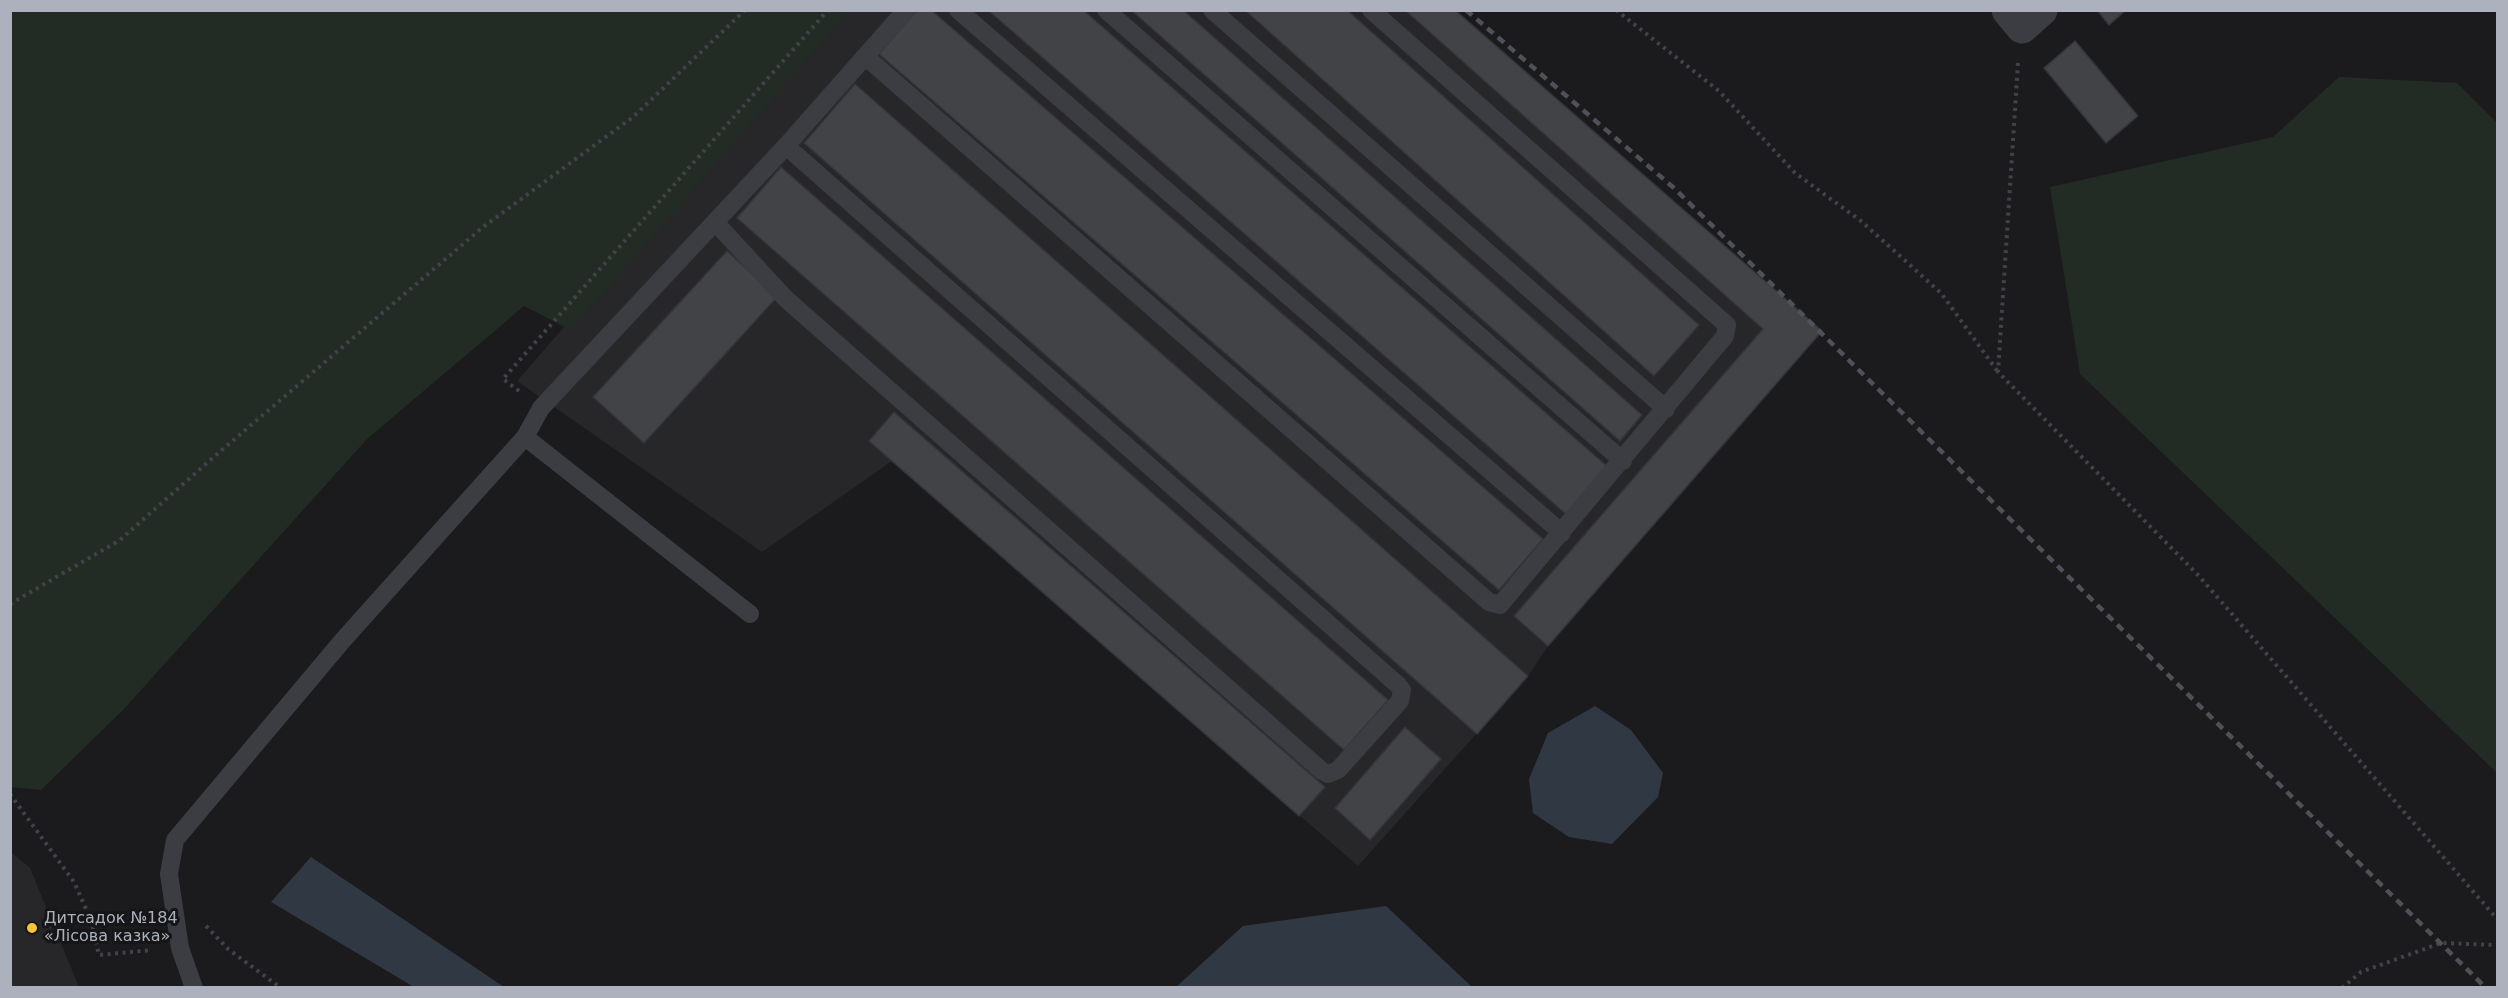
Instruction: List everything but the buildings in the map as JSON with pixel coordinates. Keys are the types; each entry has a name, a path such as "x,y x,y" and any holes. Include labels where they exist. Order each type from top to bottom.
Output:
{"lane":[{"path":"194,987 180,948 169,874 175,840 343,640 525,437 541,408 786,146 906,10"},
{"path":"958,10 1562,533"},
{"path":"1106,10 1623,461"},
{"path":"1212,10 1666,409"},
{"path":"866,57 1494,605 1505,601 1666,409 1727,331 1724,321 1371,10"},
{"path":"715,222 786,299 1286,740 1322,771 1328,774 1338,770 1400,701 1402,690 1398,685 786,146"},
{"path":"525,437 750,614"}],"path":[{"path":"10,604 120,540 483,227 633,117 745,10"},
{"path":"541,408 502,379 828,10"},
{"path":"1616,10 1719,91 1796,173 1861,221 1941,293 1998,372 2198,576 2498,920"},
{"path":"1998,372 2016,78 2024,16"},
{"path":"10,794 74,882 91,920 99,955"},
{"path":"2342,987 2361,972 2441,943 2498,945"}],"shaded area":[{"path":"840,10 1455,11 1822,331 1548,646 1528,676 1358,866 892,461 762,552 517,381"},
{"path":"10,11 848,11 571,330 524,306 367,439 124,709 41,790 10,787"},
{"path":"2339,77 2457,83 2497,123 2497,773 2080,374 2050,187 2273,137"},
{"path":"1595,706 1631,730 1663,773 1658,797 1612,844 1569,837 1533,813 1529,779 1548,733"},
{"name":"Дитсадок №184 «Лісова казка»","path":"11,852 30,868 79,987 11,987"},
{"path":"311,857 504,987 414,987 271,902"},
{"path":"1386,906 1472,987 1176,987 1243,926"}],"railway":[{"path":"1466,10 1674,188 2486,988"}],"place":[{"name":"Дитсадок №184 «Лісова казка»","path":"32,928"}]}
